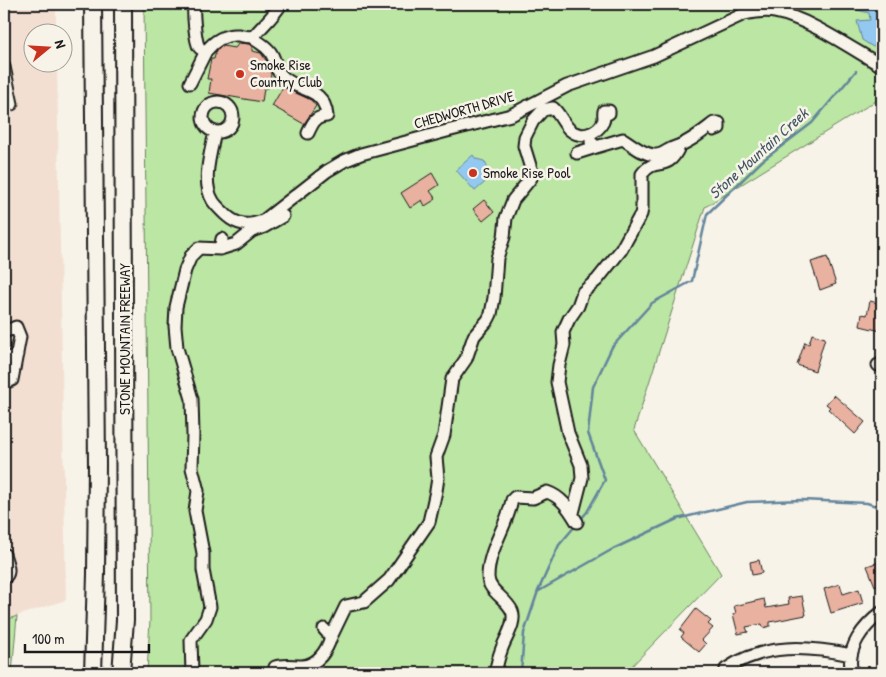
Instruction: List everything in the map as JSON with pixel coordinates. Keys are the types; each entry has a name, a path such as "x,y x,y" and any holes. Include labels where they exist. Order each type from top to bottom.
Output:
{"highway":[{"name":"STONE MOUNTAIN FREEWAY","path":"93,4 97,455 93,673"},
{"name":"STONE MOUNTAIN FREEWAY","path":"121,673 125,620 123,4"}],"street":[{"path":"194,4 197,43 199,48 206,51"},
{"path":"190,83 206,51 216,40 237,35 249,38 254,36 273,17 281,4"},
{"name":"CHEDWORTH DRIVE","path":"215,132 207,178 209,193 213,202 227,216 239,224 254,224 262,221 327,171 344,161 361,154 511,115 567,86 654,56 744,14 774,12 806,22 882,66"},
{"path":"254,36 254,39 269,50 281,76 324,101 327,116 318,117 314,120 308,133"},
{"path":"4,67 12,104"},
{"path":"274,667 280,665 310,665 321,656 327,633 346,606 364,602 389,580 429,522 438,478 436,457 444,435 452,379 466,359 474,336 491,314 497,258 504,238 506,218 513,200 531,178 532,172 524,146 529,128 543,110 553,108 570,130 576,134 586,135 596,131 604,120 604,111 609,111 609,114 605,115 605,112 607,113"},
{"path":"577,153 623,139 639,150 655,156 663,154 676,146 679,147 708,129 714,123 719,123 719,128 714,130 712,126 718,124 716,129 714,128 715,126"},
{"path":"586,135 596,147"},
{"path":"495,673 500,651 513,615 512,610 489,584 488,568 492,552 504,528 512,500 515,498 533,498 547,492 558,496 575,517 582,478 581,465 568,433 557,382 563,352 565,325 578,306 583,292 597,280 621,250 641,214 642,174 649,167 669,162 679,147"},
{"path":"192,673 191,640 206,619 210,607 195,511 198,491 192,468 194,435 192,399 176,340 175,314 185,270 198,248 221,244 236,244 252,231 264,227 283,216"},
{"path":"4,332 16,327 20,337 12,380 4,383"},
{"path":"4,360 16,355"},
{"path":"4,554 8,572 4,578"},
{"path":"852,673 851,655 857,638 865,627 882,612"},
{"path":"726,669 740,660 760,653 782,649 803,647 851,655"}],"shaded area":[{"path":"4,4 56,4 56,22 22,22 22,72 57,72 66,600 4,620"}],"green space":[{"name":"Smoke Rise Country Club","path":"144,4 882,4 882,97 705,207 634,430 721,574 625,673 147,673 150,620"},
{"path":"17,616 12,673 4,673 4,621"}],"water":[{"path":"834,4 882,4 882,38 880,45 873,47 862,40 857,21 870,20 869,13"},
{"name":"Smoke Rise Pool","path":"473,155 476,159 484,161 487,166 487,172 491,177 475,191 456,170"}],"building":[{"name":"Smoke Rise Country Club","path":"239,43 249,44 252,47 252,51 261,53 267,62 267,68 271,74 269,88 264,88 262,102 209,93 211,79 207,79 211,59 214,59 216,51 222,46 235,48"},
{"path":"283,87 311,100 316,106 304,124 272,106"},
{"path":"432,173 439,185 430,191 436,199 425,206 422,200 410,208 401,193"},
{"path":"484,200 494,212 483,221 473,209"},
{"path":"827,257 836,284 820,290 811,262"},
{"path":"870,301 882,304 881,331 860,326 862,314 867,315"},
{"path":"812,334 825,338 815,371 797,365 805,342 809,344"},
{"path":"834,395 865,422 855,434 828,409 830,407 826,404"},
{"path":"759,560 762,573 752,575 750,562"},
{"path":"882,561 882,583 875,586 867,566"},
{"path":"840,584 843,594 859,589 863,603 831,613 824,589"},
{"path":"802,596 806,615 770,622 770,626 763,628 762,624 746,627 748,632 738,634 733,614 736,613 734,606 764,599 766,608 789,604 788,598"},
{"path":"696,609 711,621 708,624 713,628 702,640 706,644 699,652 681,637 684,633 680,630"}],"waterway":[{"name":"Stone Mountain Creek","path":"581,519 605,480 588,433 593,387 612,347 652,303 692,281 707,214 762,161 812,123 856,71"},
{"path":"539,591 613,549 677,519 747,502 802,500 867,503 882,508"},
{"name":"Stone Mountain Creek","path":"521,673 524,633 538,591 559,545 576,525"}],"place":[{"name":"Smoke Rise Country Club","path":"240,74"},
{"name":"Smoke Rise Pool","path":"473,173"}]}
